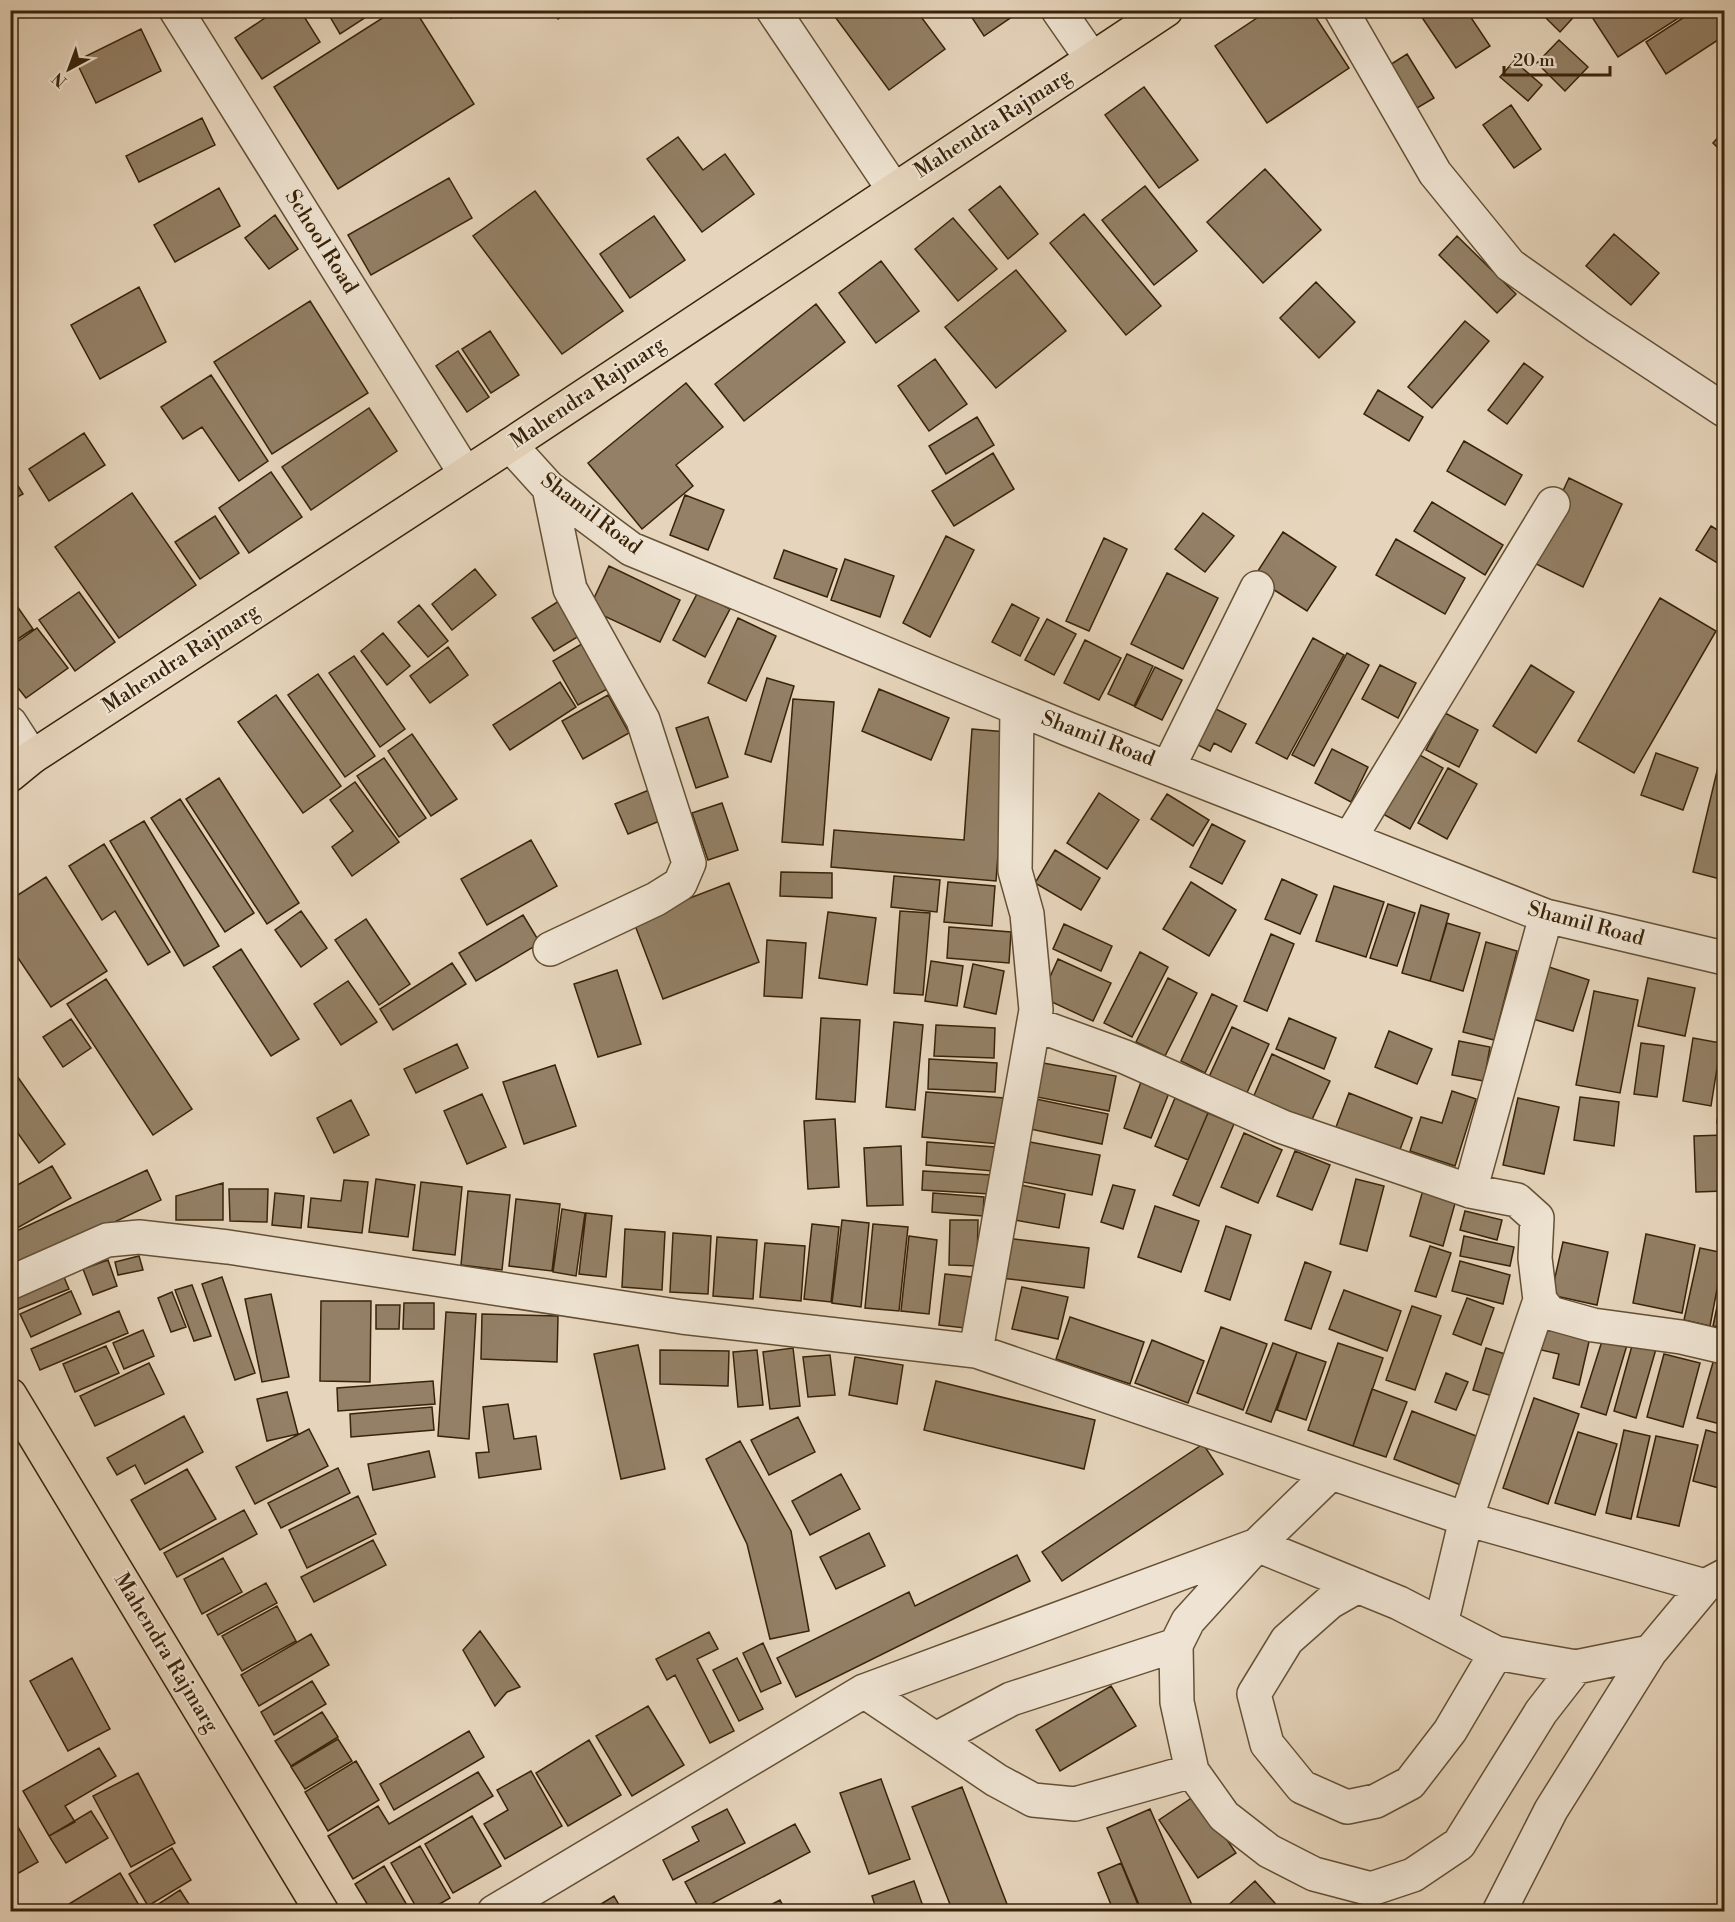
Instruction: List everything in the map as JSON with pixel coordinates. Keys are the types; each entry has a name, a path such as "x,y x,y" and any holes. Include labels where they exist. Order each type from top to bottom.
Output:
{"highway":[{"name":"Mahendra Rajmarg","path":"21,766 1166,10"},
{"name":"Mahendra Rajmarg","path":"10,1395 321,1911"}],"street":[{"name":"School Road","path":"176,10 465,473"},
{"path":"773,10 894,190"},
{"path":"1058,10 1092,59"},
{"path":"1341,10 1435,173 1510,265 1598,327 1725,410"},
{"name":"Shamil Road","path":"510,445 549,488 630,549 1017,708 1546,916 1725,958"},
{"path":"549,488 570,588 643,720 689,863 680,884 672,889 550,949"},
{"path":"1350,838 1553,504"},
{"path":"1169,766 1257,588"},
{"path":"976,1350 1036,1010 1027,914 1015,871 1017,708"},
{"path":"10,723 21,766"},
{"path":"1470,1191 1546,916"},
{"path":"1034,1023 1125,1056 1283,1127 1470,1191 1517,1200 1537,1218 1535,1258 1540,1300 1466,1519 1441,1624"},
{"path":"10,1283 107,1240 139,1237 228,1247 682,1317 976,1350 1330,1474 1466,1519 1715,1581 1650,1652 1551,1810 1499,1911"},
{"path":"1540,1300 1550,1313 1593,1324 1681,1337 1725,1347"},
{"path":"1330,1474 1257,1545 1188,1621 1176,1645 1177,1702 1192,1771 1224,1816 1269,1851 1366,1900 1413,1875 1459,1844 1541,1712 1576,1666"},
{"path":"494,1911 864,1691 1257,1545 1358,1586 1441,1624 1496,1653 1576,1666 1650,1652"},
{"path":"1358,1586 1330,1602 1287,1640 1254,1694 1267,1744 1302,1787 1347,1807 1376,1801 1410,1783 1450,1731 1496,1653"},
{"path":"936,1739 1011,1699 1176,1645"},
{"path":"864,1691 996,1780 1033,1800 1075,1804 1192,1771"}],"building":[{"path":"84,10 100,10 88,17"},
{"path":"277,10 300,10 320,42 262,79 235,38"},
{"path":"326,10 377,10 340,34"},
{"path":"395,10 415,10 474,104 338,189 274,87"},
{"path":"446,10 464,10 451,18"},
{"path":"554,10 572,10 558,19"},
{"path":"830,10 916,10 945,49 889,90"},
{"path":"967,10 1022,10 984,36"},
{"path":"1269,10 1311,10 1349,68 1267,123 1215,46"},
{"path":"1417,10 1466,10 1490,46 1456,68"},
{"path":"1538,10 1580,10 1560,32"},
{"path":"1602,10 1691,10 1618,57 1592,17"},
{"path":"1695,10 1724,10 1724,36 1666,74 1646,42"},
{"path":"141,29 161,71 96,103 76,61"},
{"path":"1559,40 1588,67 1565,91 1537,63"},
{"path":"1407,54 1434,98 1412,111 1385,68"},
{"path":"1514,61 1542,85 1528,101 1500,77"},
{"path":"1144,87 1198,160 1159,188 1105,115"},
{"path":"1511,105 1541,149 1514,168 1483,125"},
{"path":"202,118 215,145 139,182 126,156"},
{"path":"1724,131 1724,154 1713,143"},
{"path":"678,137 703,170 725,154 754,194 702,232 647,159"},
{"path":"1265,169 1321,230 1263,283 1207,222"},
{"path":"449,178 472,218 371,275 348,235"},
{"path":"1000,186 1038,234 1008,259 969,210"},
{"path":"1145,186 1197,251 1154,285 1102,220"},
{"path":"219,188 240,226 175,262 154,225"},
{"path":"535,191 623,311 562,354 473,236"},
{"path":"1084,214 1161,306 1126,335 1050,243"},
{"path":"275,215 298,249 269,269 245,238"},
{"path":"654,216 685,260 630,298 600,254"},
{"path":"953,218 997,269 958,301 915,249"},
{"path":"1614,234 1659,273 1631,305 1586,266"},
{"path":"1457,236 1516,294 1497,313 1439,255"},
{"path":"881,261 919,311 876,343 839,293"},
{"path":"1016,270 1066,331 996,388 945,327"},
{"path":"1316,282 1355,322 1319,358 1280,318"},
{"path":"139,287 166,342 100,379 71,325"},
{"path":"310,301 368,393 272,454 214,362"},
{"path":"816,304 845,342 744,421 715,384"},
{"path":"1465,321 1489,341 1432,408 1408,387"},
{"path":"490,331 519,375 491,393 462,349"},
{"path":"458,351 489,397 467,412 436,366"},
{"path":"935,359 967,404 929,431 898,386"},
{"path":"1524,363 1543,377 1507,424 1488,410"},
{"path":"211,375 268,461 239,481 202,427 183,439 161,407"},
{"path":"686,383 723,427 676,465 693,486 642,529 588,463"},
{"path":"1378,390 1423,417 1409,441 1364,414"},
{"path":"369,408 397,451 311,510 282,467"},
{"path":"977,417 994,445 946,474 929,446"},
{"path":"84,433 105,465 49,501 29,469"},
{"path":"1464,441 1522,475 1505,505 1447,471"},
{"path":"993,453 1014,489 954,526 932,491"},
{"path":"271,472 302,517 249,553 219,508"},
{"path":"10,473 23,494 10,501"},
{"path":"1569,478 1622,504 1583,587 1530,561"},
{"path":"132,493 196,585 119,638 55,547"},
{"path":"685,495 724,510 708,550 670,535"},
{"path":"1432,502 1503,545 1485,575 1414,531"},
{"path":"1203,513 1234,536 1205,572 1175,549"},
{"path":"215,516 239,553 200,579 175,542"},
{"path":"1711,526 1724,534 1724,567 1696,550"},
{"path":"1283,532 1336,567 1307,611 1254,577"},
{"path":"946,536 974,550 930,637 903,623"},
{"path":"1104,538 1127,549 1089,631 1066,621"},
{"path":"1396,539 1465,578 1445,614 1376,575"},
{"path":"784,550 837,569 827,597 774,578"},
{"path":"845,559 894,576 880,617 831,600"},
{"path":"609,566 680,600 660,642 589,609"},
{"path":"475,569 496,595 452,630 432,604"},
{"path":"1167,573 1218,598 1183,669 1131,644"},
{"path":"79,592 115,642 75,671 39,620"},
{"path":"698,592 730,609 705,657 673,640"},
{"path":"1660,598 1716,631 1634,773 1578,741"},
{"path":"12,599 33,629 10,644 10,600"},
{"path":"562,599 584,633 554,651 532,618"},
{"path":"1012,604 1039,618 1020,656 992,642"},
{"path":"419,605 448,641 428,657 398,622"},
{"path":"738,618 776,636 746,701 708,683"},
{"path":"1047,619 1076,634 1054,675 1025,660"},
{"path":"37,628 68,668 26,698 10,678 10,647"},
{"path":"383,633 410,666 387,685 361,651"},
{"path":"1313,638 1344,655 1287,759 1256,743"},
{"path":"1085,640 1121,658 1099,700 1064,683"},
{"path":"585,642 611,687 578,705 553,661"},
{"path":"448,647 468,675 430,703 410,676"},
{"path":"1347,653 1369,665 1314,766 1292,755"},
{"path":"1127,654 1153,666 1134,706 1108,694"},
{"path":"354,656 405,729 380,747 329,673"},
{"path":"1380,665 1416,683 1398,718 1362,699"},
{"path":"1531,665 1574,692 1536,753 1493,726"},
{"path":"1155,667 1182,680 1162,720 1135,707"},
{"path":"318,674 375,756 345,777 288,695"},
{"path":"767,678 794,686 771,762 745,754"},
{"path":"560,682 576,707 510,750 493,725"},
{"path":"879,689 949,718 931,760 862,731"},
{"path":"276,695 341,786 303,813 238,722"},
{"path":"608,695 629,733 583,759 562,721"},
{"path":"793,699 834,702 823,845 782,842"},
{"path":"1202,702 1246,724 1231,752 1214,743 1210,751 1184,738"},
{"path":"1445,713 1478,730 1459,767 1426,750"},
{"path":"708,717 728,777 696,788 676,728"},
{"path":"972,729 1007,732 996,881 831,867 834,830 964,840"},
{"path":"412,734 457,799 431,816 388,751"},
{"path":"1407,748 1443,768 1410,829 1374,809"},
{"path":"1332,749 1368,767 1351,802 1315,783"},
{"path":"1656,753 1698,768 1683,810 1641,795"},
{"path":"384,758 426,818 399,837 357,776"},
{"path":"1718,767 1724,769 1724,880 1693,872"},
{"path":"1448,768 1477,784 1447,839 1418,823"},
{"path":"219,778 299,903 267,924 186,799"},
{"path":"355,782 399,842 352,876 332,847 353,831 330,800"},
{"path":"649,790 662,820 628,834 615,804"},
{"path":"1099,793 1139,820 1107,869 1067,843"},
{"path":"1167,794 1209,820 1193,846 1151,819"},
{"path":"180,799 254,913 225,932 151,818"},
{"path":"722,803 738,850 708,860 692,813"},
{"path":"144,821 219,946 184,966 110,841"},
{"path":"1212,824 1245,841 1222,884 1190,867"},
{"path":"531,840 557,886 487,925 461,879"},
{"path":"104,844 170,952 148,965 115,911 102,920 69,866"},
{"path":"1055,850 1100,878 1081,910 1035,883"},
{"path":"781,872 832,873 832,898 780,896"},
{"path":"894,876 940,880 937,912 891,907"},
{"path":"46,877 107,971 51,1007 10,946 10,900"},
{"path":"1282,879 1317,895 1300,934 1265,919"},
{"path":"948,882 995,886 992,926 944,922"},
{"path":"1191,882 1236,910 1209,956 1163,929"},
{"path":"729,883 759,962 663,999 633,920"},
{"path":"1334,886 1384,902 1366,957 1316,941"},
{"path":"1388,904 1415,913 1397,966 1370,958"},
{"path":"1421,905 1449,914 1430,981 1402,973"},
{"path":"301,911 327,948 301,967 275,930"},
{"path":"900,911 930,913 923,995 894,993"},
{"path":"828,912 876,918 867,985 819,978"},
{"path":"523,915 540,943 476,981 459,953"},
{"path":"366,919 410,984 379,1005 335,940"},
{"path":"1447,923 1480,933 1463,991 1430,981"},
{"path":"1064,924 1112,946 1101,971 1053,949"},
{"path":"949,927 1011,932 1009,963 947,958"},
{"path":"1271,934 1294,944 1267,1011 1244,1001"},
{"path":"767,940 806,943 802,998 764,996"},
{"path":"1486,942 1517,951 1494,1040 1463,1032"},
{"path":"241,949 299,1039 271,1056 213,967"},
{"path":"1140,952 1168,967 1132,1037 1104,1023"},
{"path":"1058,959 1111,983 1093,1021 1041,997"},
{"path":"931,961 963,966 957,1006 925,1001"},
{"path":"452,963 466,984 393,1030 380,1009"},
{"path":"973,964 1004,971 996,1014 964,1007"},
{"path":"1549,967 1589,980 1573,1031 1533,1019"},
{"path":"617,970 641,1044 598,1057 574,984"},
{"path":"1168,978 1197,993 1165,1056 1136,1042"},
{"path":"1648,978 1695,988 1685,1036 1638,1026"},
{"path":"106,979 192,1109 153,1135 67,1004"},
{"path":"348,981 377,1022 341,1045 314,1004"},
{"path":"1594,991 1638,1000 1620,1093 1576,1085"},
{"path":"1212,994 1237,1006 1205,1073 1181,1061"},
{"path":"821,1018 860,1020 855,1102 816,1099"},
{"path":"1289,1018 1336,1038 1324,1069 1276,1049"},
{"path":"71,1019 91,1048 63,1067 43,1037"},
{"path":"894,1022 923,1025 915,1110 886,1107"},
{"path":"936,1025 995,1028 994,1058 934,1056"},
{"path":"1232,1027 1269,1044 1245,1097 1208,1079"},
{"path":"1389,1031 1432,1049 1417,1084 1375,1067"},
{"path":"1693,1038 1721,1043 1711,1106 1683,1101"},
{"path":"1459,1041 1490,1047 1484,1081 1452,1075"},
{"path":"1641,1043 1664,1046 1657,1097 1634,1094"},
{"path":"457,1044 468,1068 416,1093 404,1069"},
{"path":"1272,1054 1330,1081 1309,1126 1252,1100"},
{"path":"929,1059 997,1063 995,1092 928,1089"},
{"path":"1724,1062 1724,1124 1717,1123"},
{"path":"1043,1063 1116,1076 1109,1111 1037,1097"},
{"path":"555,1065 576,1126 524,1144 503,1082"},
{"path":"10,1066 65,1144 39,1163 10,1122"},
{"path":"1141,1082 1169,1093 1151,1138 1124,1128"},
{"path":"1452,1091 1476,1099 1455,1166 1410,1151 1421,1117 1442,1123"},
{"path":"926,1092 1004,1098 1000,1144 922,1137"},
{"path":"1349,1093 1412,1118 1399,1152 1336,1127"},
{"path":"482,1094 506,1147 467,1164 444,1111"},
{"path":"1580,1097 1619,1102 1614,1146 1574,1140"},
{"path":"1175,1098 1208,1113 1188,1160 1155,1146"},
{"path":"1518,1098 1559,1107 1544,1174 1503,1165"},
{"path":"1036,1099 1108,1114 1102,1144 1030,1129"},
{"path":"351,1100 369,1135 334,1153 317,1118"},
{"path":"1208,1113 1234,1124 1199,1206 1173,1195"},
{"path":"835,1119 839,1187 808,1189 804,1121"},
{"path":"1244,1133 1282,1150 1258,1203 1221,1187"},
{"path":"1724,1135 1724,1191 1696,1192 1694,1136"},
{"path":"927,1142 995,1147 993,1171 926,1165"},
{"path":"1030,1142 1100,1155 1092,1195 1023,1182"},
{"path":"901,1146 903,1205 867,1206 864,1148"},
{"path":"1295,1151 1330,1165 1312,1210 1277,1196"},
{"path":"52,1166 71,1198 10,1232 10,1189"},
{"path":"147,1170 161,1200 20,1267 10,1246 10,1234"},
{"path":"923,1171 991,1175 990,1194 922,1190"},
{"path":"376,1179 415,1185 408,1237 369,1232"},
{"path":"1356,1179 1384,1186 1367,1251 1340,1244"},
{"path":"344,1180 368,1182 362,1233 308,1227 311,1198 341,1201"},
{"path":"421,1182 462,1187 455,1255 413,1250"},
{"path":"223,1183 223,1220 176,1220 176,1196"},
{"path":"1016,1184 1065,1194 1059,1228 1009,1219"},
{"path":"1113,1185 1135,1190 1123,1229 1101,1222"},
{"path":"229,1189 268,1189 267,1222 230,1221"},
{"path":"1423,1190 1456,1200 1443,1246 1410,1236"},
{"path":"468,1191 510,1195 502,1270 461,1265"},
{"path":"275,1193 304,1196 301,1228 272,1225"},
{"path":"933,1193 984,1197 983,1216 932,1212"},
{"path":"516,1199 560,1204 552,1271 509,1266"},
{"path":"1155,1206 1199,1221 1181,1272 1138,1257"},
{"path":"562,1209 585,1213 576,1276 553,1272"},
{"path":"1465,1211 1502,1220 1497,1240 1460,1230"},
{"path":"586,1213 612,1216 606,1277 579,1274"},
{"path":"842,1220 869,1223 861,1307 832,1303"},
{"path":"950,1220 978,1220 977,1266 949,1265"},
{"path":"812,1224 839,1227 831,1302 804,1299"},
{"path":"873,1224 908,1227 899,1311 865,1308"},
{"path":"1226,1226 1251,1235 1230,1300 1205,1291"},
{"path":"625,1229 665,1232 662,1290 622,1287"},
{"path":"673,1233 711,1236 708,1294 670,1292"},
{"path":"1646,1234 1695,1245 1682,1313 1633,1303"},
{"path":"909,1236 937,1240 929,1314 901,1311"},
{"path":"1464,1236 1514,1247 1510,1266 1460,1256"},
{"path":"717,1237 757,1240 753,1299 713,1296"},
{"path":"1006,1238 1089,1248 1084,1288 1001,1278"},
{"path":"1563,1242 1608,1252 1597,1305 1551,1295"},
{"path":"765,1243 805,1246 801,1301 760,1297"},
{"path":"1430,1246 1451,1253 1436,1297 1415,1291"},
{"path":"1700,1248 1724,1253 1710,1326 1684,1320"},
{"path":"139,1256 143,1270 118,1275 115,1262"},
{"path":"108,1260 117,1286 93,1295 83,1269"},
{"path":"1460,1261 1510,1275 1503,1304 1452,1291"},
{"path":"1305,1262 1331,1272 1311,1329 1285,1320"},
{"path":"61,1270 69,1289 17,1310 10,1296"},
{"path":"1724,1273 1724,1328 1713,1326"},
{"path":"945,1274 972,1277 965,1328 939,1325"},
{"path":"222,1277 255,1373 235,1380 202,1284"},
{"path":"192,1285 211,1336 194,1341 175,1290"},
{"path":"1022,1287 1068,1297 1058,1339 1012,1329"},
{"path":"1344,1290 1401,1311 1387,1351 1329,1329"},
{"path":"71,1291 81,1314 31,1337 20,1314"},
{"path":"172,1292 186,1327 171,1332 158,1298"},
{"path":"271,1294 289,1377 262,1382 245,1299"},
{"path":"1467,1298 1494,1308 1481,1345 1453,1334"},
{"path":"321,1301 371,1301 370,1382 320,1381"},
{"path":"404,1303 434,1303 434,1329 403,1329"},
{"path":"376,1305 400,1305 399,1329 376,1329"},
{"path":"1412,1306 1441,1316 1415,1390 1386,1380"},
{"path":"119,1311 128,1333 40,1370 31,1349"},
{"path":"446,1312 476,1314 469,1439 438,1436"},
{"path":"482,1314 558,1316 557,1362 481,1359"},
{"path":"1070,1317 1144,1342 1130,1384 1056,1359"},
{"path":"1544,1321 1591,1333 1579,1385 1553,1378 1559,1354 1537,1349"},
{"path":"1221,1327 1267,1344 1243,1410 1197,1393"},
{"path":"143,1330 154,1356 124,1369 113,1343"},
{"path":"1603,1338 1627,1345 1606,1415 1581,1407"},
{"path":"1152,1340 1204,1361 1188,1403 1135,1383"},
{"path":"1633,1342 1656,1349 1636,1418 1614,1411"},
{"path":"1273,1343 1297,1352 1271,1422 1246,1413"},
{"path":"1338,1343 1383,1358 1353,1446 1308,1430"},
{"path":"638,1345 665,1469 621,1479 594,1354"},
{"path":"106,1346 119,1373 75,1392 63,1364"},
{"path":"793,1348 800,1406 770,1409 763,1352"},
{"path":"1486,1348 1518,1358 1505,1400 1473,1390"},
{"path":"660,1350 729,1351 728,1386 660,1384"},
{"path":"757,1350 763,1405 738,1407 733,1352"},
{"path":"1297,1352 1326,1362 1306,1420 1277,1410"},
{"path":"1664,1354 1700,1363 1683,1427 1647,1417"},
{"path":"830,1355 835,1395 808,1397 803,1357"},
{"path":"855,1357 903,1365 897,1404 849,1395"},
{"path":"1714,1359 1724,1362 1724,1425 1697,1418"},
{"path":"149,1363 164,1394 95,1426 80,1396"},
{"path":"1446,1373 1468,1382 1456,1410 1435,1402"},
{"path":"433,1381 435,1404 338,1411 337,1388"},
{"path":"936,1381 1095,1420 1084,1469 924,1430"},
{"path":"1372,1389 1407,1402 1386,1457 1353,1446"},
{"path":"287,1392 298,1434 267,1441 257,1399"},
{"path":"1534,1398 1579,1414 1548,1504 1503,1488"},
{"path":"508,1404 514,1439 536,1436 541,1469 479,1478 476,1453 489,1452 483,1407"},
{"path":"432,1407 434,1430 351,1437 350,1414"},
{"path":"1412,1411 1489,1441 1471,1489 1394,1459"},
{"path":"184,1416 203,1452 145,1484 135,1465 117,1475 107,1458"},
{"path":"798,1417 815,1452 769,1475 751,1440"},
{"path":"309,1429 328,1466 255,1504 236,1467"},
{"path":"1624,1430 1650,1436 1631,1519 1606,1513"},
{"path":"1706,1430 1724,1435 1724,1466 1719,1488 1693,1481"},
{"path":"1578,1432 1617,1444 1595,1515 1555,1503"},
{"path":"1656,1436 1698,1445 1679,1526 1637,1517"},
{"path":"740,1441 791,1531 809,1631 770,1639 747,1544 706,1459"},
{"path":"1203,1444 1223,1474 1062,1581 1042,1552"},
{"path":"429,1451 435,1477 373,1490 368,1464"},
{"path":"338,1468 350,1493 281,1528 268,1503"},
{"path":"187,1469 216,1519 160,1550 131,1500"},
{"path":"841,1474 860,1509 810,1535 792,1501"},
{"path":"358,1496 376,1534 307,1568 289,1530"},
{"path":"244,1510 257,1534 177,1577 164,1553"},
{"path":"869,1533 885,1566 836,1589 820,1557"},
{"path":"373,1540 386,1565 314,1602 301,1577"},
{"path":"1017,1555 1030,1581 796,1697 777,1658 909,1592 915,1606"},
{"path":"223,1558 242,1592 202,1614 184,1579"},
{"path":"266,1583 277,1603 218,1635 207,1615"},
{"path":"277,1606 296,1641 242,1671 222,1636"},
{"path":"480,1631 520,1687 507,1692 495,1706 463,1650"},
{"path":"709,1632 718,1649 697,1659 734,1731 710,1743 675,1675 667,1680 656,1659"},
{"path":"311,1634 329,1665 259,1706 241,1675"},
{"path":"763,1643 781,1683 761,1692 743,1653"},
{"path":"72,1658 110,1729 68,1751 30,1681"},
{"path":"737,1658 763,1709 739,1721 713,1670"},
{"path":"312,1681 326,1704 274,1735 261,1712"},
{"path":"1111,1686 1136,1726 1060,1771 1036,1730"},
{"path":"648,1706 684,1765 632,1796 596,1736"},
{"path":"322,1712 338,1737 291,1766 275,1741"},
{"path":"469,1731 484,1757 394,1810 380,1784"},
{"path":"338,1739 352,1761 305,1789 291,1767"},
{"path":"589,1740 621,1795 568,1826 536,1773"},
{"path":"99,1748 116,1776 65,1806 75,1822 49,1836 23,1791"},
{"path":"356,1761 379,1800 328,1831 305,1792"},
{"path":"531,1771 562,1826 505,1859 484,1824 508,1810 497,1790"},
{"path":"478,1772 493,1796 353,1879 328,1836 378,1806 389,1824"},
{"path":"138,1773 175,1843 131,1867 93,1796"},
{"path":"881,1779 910,1859 869,1874 840,1793"},
{"path":"962,1787 1010,1912 953,1912 912,1807"},
{"path":"1196,1795 1236,1853 1198,1878 1159,1820"},
{"path":"727,1809 745,1843 673,1880 663,1860 699,1841 692,1827"},
{"path":"1150,1809 1195,1912 1142,1912 1107,1828"},
{"path":"91,1811 108,1838 66,1863 49,1836"},
{"path":"10,1813 38,1862 10,1878"},
{"path":"472,1816 501,1866 453,1893 425,1844"},
{"path":"795,1824 810,1852 700,1910 685,1882"},
{"path":"420,1846 450,1898 426,1912 419,1912 391,1863"},
{"path":"172,1848 191,1880 148,1906 129,1874"},
{"path":"1121,1863 1141,1912 1114,1912 1098,1873"},
{"path":"384,1866 411,1912 372,1912 355,1884"},
{"path":"120,1873 143,1912 67,1912 64,1907"},
{"path":"914,1881 925,1912 877,1912 872,1896"},
{"path":"1255,1881 1282,1911 1226,1912 1224,1909"},
{"path":"180,1890 194,1912 146,1912"},
{"path":"614,1896 623,1912 588,1912"},
{"path":"780,1900 786,1912 757,1912"}]}
